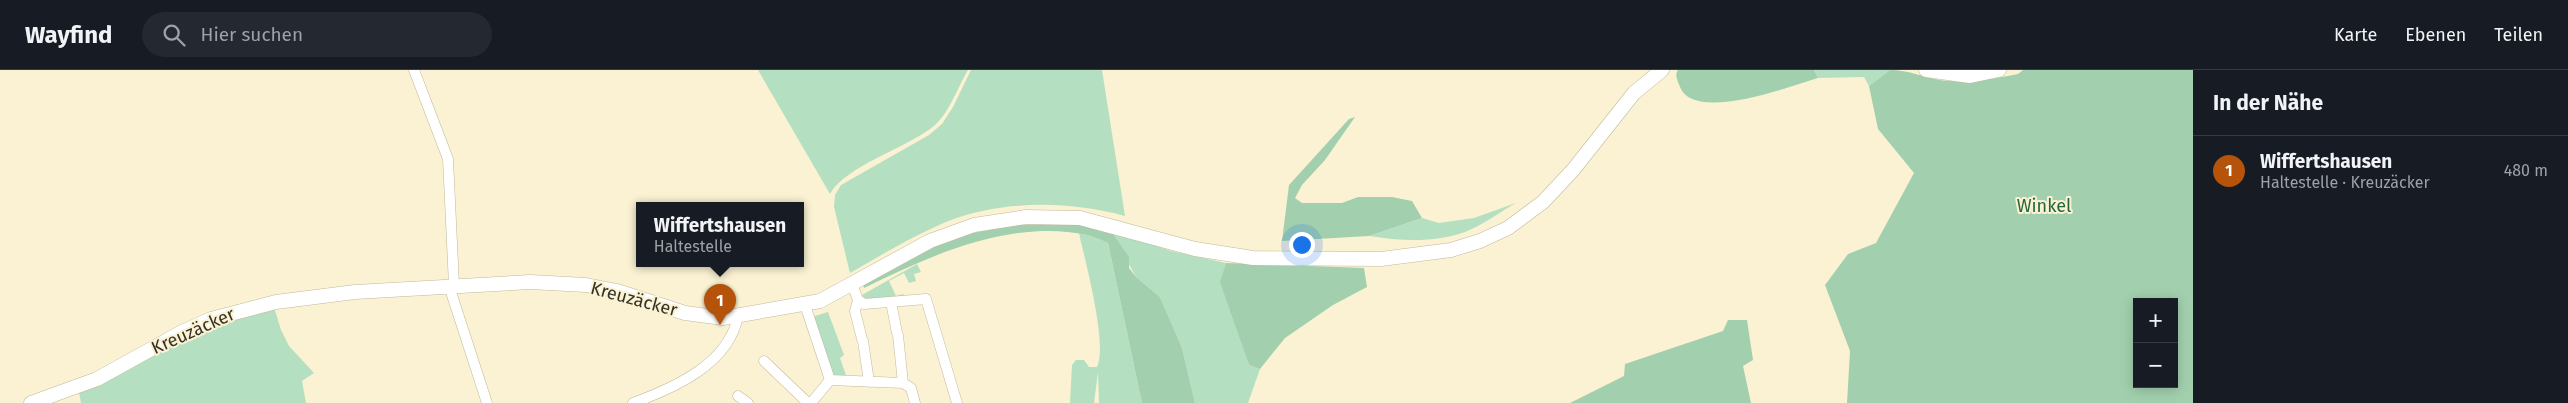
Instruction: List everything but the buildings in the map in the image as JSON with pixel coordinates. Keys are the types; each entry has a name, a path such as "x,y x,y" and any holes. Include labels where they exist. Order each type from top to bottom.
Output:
{"street":[{"path":"414,70 441,138 448,168 452,286 487,403"},
{"name":"Kreuzäcker","path":"31,403 97,379 182,332 234,312 276,302 452,286 530,282 586,285 617,291 685,313 722,318 805,305 820,300 852,284 930,241 974,225 1026,217 1056,216 1100,222 1196,249 1253,258 1381,259 1451,250 1480,241 1508,228 1543,202 1573,170 1634,93 1662,70"},
{"path":"1926,70 1970,76 1999,70"},
{"path":"852,284 858,300 855,310 863,340 869,382"},
{"path":"858,300 873,304 926,299 957,403"},
{"path":"891,302 903,383"},
{"path":"805,305 830,380"},
{"path":"633,403 677,386 714,358 733,335 738,316"},
{"path":"764,360 809,403 830,380"},
{"path":"830,380 903,383 911,388 915,403"},
{"path":"738,396 748,403"}],"green space":[{"path":"758,70 968,70 945,114 934,126 862,166 838,184 830,194"},
{"path":"971,70 1102,70 1125,216 1082,207 1060,205 1015,206 972,213 925,232 850,273 834,207 835,195 841,185 929,135 942,124 953,107"},
{"path":"1678,70 1814,70 1818,78 1744,99 1704,102 1689,97 1680,87 1676,76"},
{"path":"1814,70 1890,70 1869,86 1864,77 1818,78"},
{"name":"Winkel","path":"1890,70 1909,72 1940,80 1960,81 2008,76 2018,74 2023,70 2193,70 2193,403 1847,403 1850,351 1825,285 1848,254 1876,243 1914,173 1878,129 1869,86"},
{"path":"1355,117 1325,160 1302,185 1295,198 1302,203 1342,203 1358,197 1392,197 1412,201 1422,218 1369,236 1282,241 1289,185 1349,119"},
{"path":"1516,203 1478,226 1453,236 1417,240 1369,236 1422,218 1439,223 1474,218"},
{"path":"1063,222 1110,230 1129,257 1129,268 1136,277 1160,297 1182,348 1195,403 1142,403 1108,243 1092,236 1067,232 1041,231 994,237 929,258 864,288 863,284 947,241 996,228"},
{"path":"1110,230 1171,251 1226,263 1221,282 1249,365 1260,369 1248,403 1195,403 1182,348 1160,297 1136,277"},
{"path":"1079,233 1099,238 1108,243 1142,403 1099,403 1098,372 1094,403 1070,403 1072,365 1076,360 1084,360 1089,367 1097,367 1100,356 1098,322"},
{"path":"1226,263 1364,268 1367,287 1333,305 1285,338 1260,369 1249,365 1220,282"},
{"path":"917,264 921,272 914,274 916,281 909,283 904,273 889,281 896,296 904,294 903,298 865,300 862,295"},
{"path":"274,307 281,330 289,346 314,373 302,381 306,403 81,403 79,392 213,323"},
{"path":"828,312 844,355 840,358 847,378 834,375 829,367 815,322 815,316"},
{"path":"1728,320 1747,320 1753,360 1743,366 1751,403 1570,403 1624,376 1625,364 1723,331"}],"place":[{"name":"Wiffertshausen","path":"720,325"}]}
